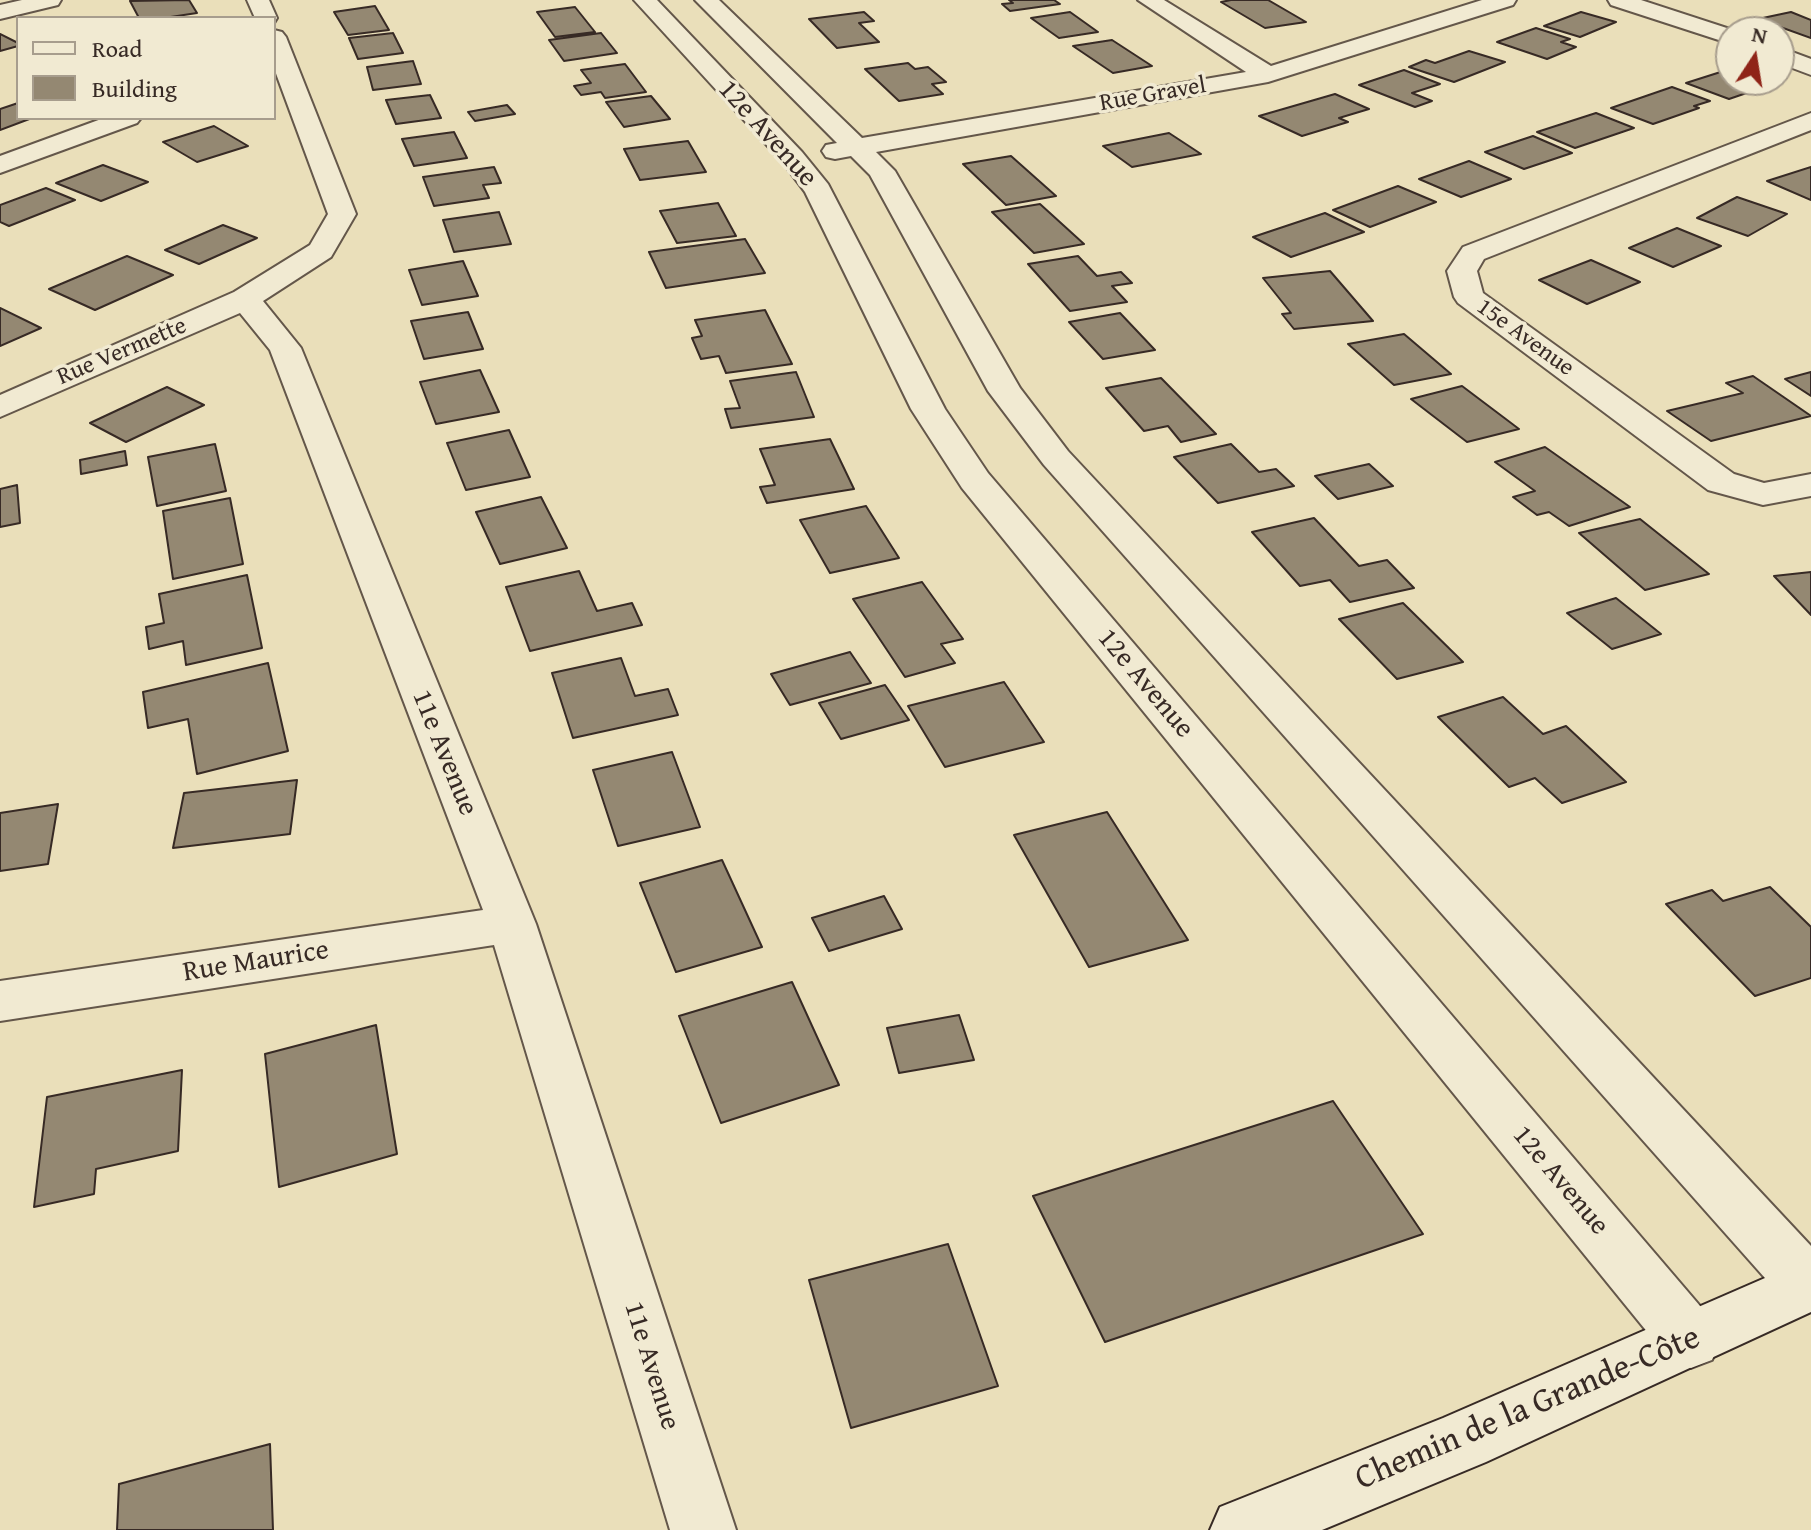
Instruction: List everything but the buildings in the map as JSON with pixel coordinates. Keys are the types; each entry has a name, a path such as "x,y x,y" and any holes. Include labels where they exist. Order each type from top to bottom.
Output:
{"street":[{"path":"0,12 50,0"},
{"name":"12e Avenue","path":"645,0 793,158 826,203 928,409 975,480 1691,1340"},
{"name":"12e Avenue","path":"706,0 881,171 1005,391 1056,458 1810,1284"},
{"path":"1149,0 1268,75"},
{"name":"Rue Gravel","path":"793,158 1268,75 1505,0"},
{"path":"1619,0 1715,32"},
{"path":"245,299 321,251 342,214 278,54"},
{"path":"0,165 123,120"},
{"name":"15e Avenue","path":"1811,121 1473,253 1462,271 1469,297 1721,482 1763,494 1811,485"},
{"name":"Rue Vermette","path":"0,407 245,299"},
{"name":"11e Avenue","path":"245,299 285,348 512,924 703,1530"},
{"name":"Rue Maurice","path":"0,1001 512,924"},
{"name":"Chemin de la Grande-Côte","path":"1243,1530 1464,1440 1810,1284"}]}
